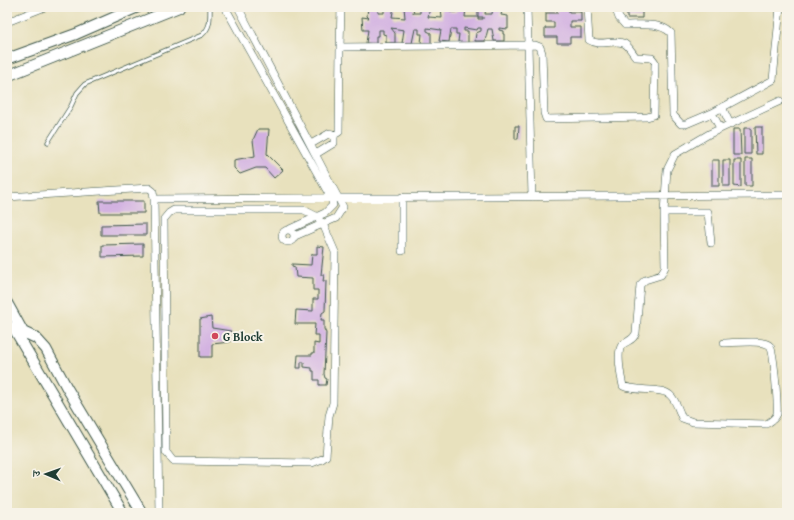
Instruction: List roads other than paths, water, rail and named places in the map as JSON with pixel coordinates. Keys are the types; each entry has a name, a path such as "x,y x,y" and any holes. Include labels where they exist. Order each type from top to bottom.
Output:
{"street":[{"path":"7,22 28,10 44,7"},
{"path":"7,59 76,34 138,7"},
{"path":"7,76 179,7"},
{"path":"225,7 331,198 333,205 330,209 316,216 293,233 323,224 336,218 341,212 343,206 238,7"},
{"path":"311,144 330,133 334,135 339,132 341,7"},
{"path":"527,7 532,197"},
{"path":"340,47 540,47 542,53 544,113 546,118 647,117 654,115 655,62 652,58 636,57 627,45 622,43 595,44 589,40 587,7"},
{"path":"615,7 619,18 625,25 658,26 666,28 671,33 672,115 675,120 681,124 686,124 712,113 773,80 780,7"},
{"path":"724,343 763,342 769,345 772,350 775,370 776,414 771,422 766,424 693,422 682,418 671,395 666,392 630,389 623,386 621,378 620,350 622,345 634,339 636,333 640,285 645,280 660,275 665,267 664,196 667,170 675,154 720,128 780,101"},
{"path":"722,108 730,124"},
{"path":"712,113 720,128"},
{"path":"316,154 334,143 334,135"},
{"path":"7,197 145,188 152,189 154,199 160,513"},
{"path":"154,199 787,195"},
{"path":"402,197 402,251"},
{"path":"174,210 304,210 316,216 323,224 335,252 333,404 329,416 326,456 322,460 312,463 173,461 166,452 164,226 166,215 174,210"},
{"path":"664,211 708,212 710,243"},
{"path":"7,303 23,332 36,338 46,349 67,388 142,513"},
{"path":"7,314 122,513"}],"lane":[{"path":"48,142 80,88 85,84 202,35 210,25 210,7"}],"place":[{"name":"G Block","path":"215,336"}]}
